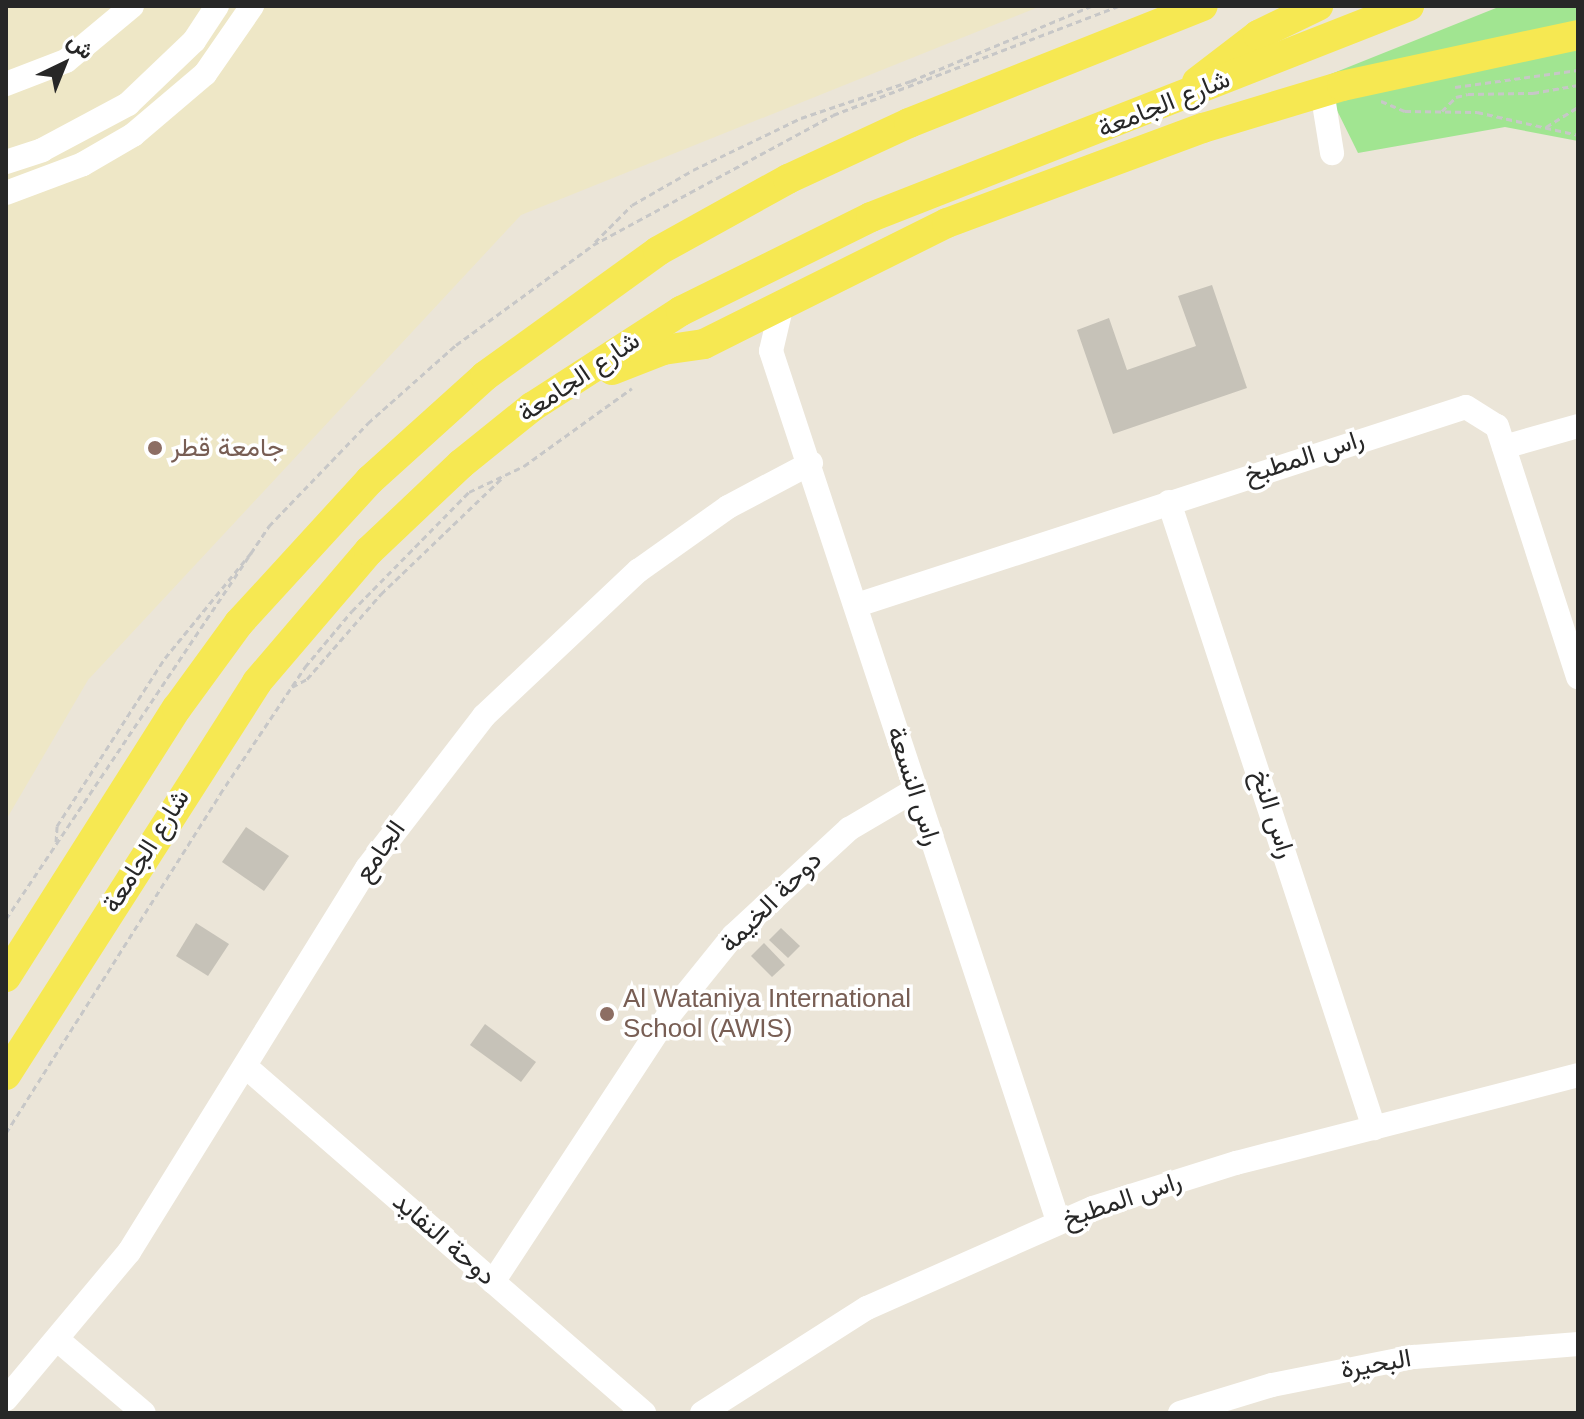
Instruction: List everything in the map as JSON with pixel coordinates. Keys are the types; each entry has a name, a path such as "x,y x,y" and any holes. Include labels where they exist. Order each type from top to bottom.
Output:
{"main road":[{"name":"شارع الجامعة","path":"6,977 177,708 239,623 370,480 485,376 658,251 788,179 909,123 1203,6"},
{"path":"1181,97 1258,35 1318,6"},
{"name":"شارع الجامعة","path":"6,1075 195,774 297,632 369,551 449,475 578,373 681,311 871,217 1409,6"},
{"path":"578,373 625,366 727,332 947,223 1203,128 1322,91 1578,35"},
{"path":"788,300 871,217"}],"street":[{"path":"6,84 66,61 132,6"},
{"path":"6,162 42,150 128,104 194,41 217,6"},
{"path":"6,193 83,164 133,135 205,74 252,6"},
{"path":"1322,91 1332,153"},
{"path":"727,332 771,351 788,300"},
{"name":"راس النسعة","path":"771,351 811,463 915,790 1058,1221"},
{"name":"راس المطبخ","path":"857,605 1456,408 1476,410 1492,419 1504,447 1578,677"},
{"path":"1504,447 1578,426"},
{"name":"الجامع","path":"6,1399 59,1341 129,1252 367,868 484,716 638,571 728,507 811,463"},
{"name":"راس النخ","path":"1169,502 1374,1128"},
{"name":"دوحة الخيمة","path":"493,1282 666,1019 714,958 816,856 877,809 915,790"},
{"name":"دوحة النفايد","path":"245,1066 644,1413"},
{"name":"راس المطبخ","path":"702,1413 867,1308 1058,1221 1143,1190 1578,1075"},
{"path":"59,1341 144,1413"},
{"name":"البحيرة","path":"1223,1413 1367,1373 1469,1350 1578,1344"},
{"name":"البحيرة","path":"1180,1413 1272,1385 1501,1360 1578,1359"}],"path":[{"path":"593,245 632,205 693,170 801,118 911,81 1091,6"},
{"path":"6,919 269,526 410,386 535,284 593,245 833,115 895,96 1119,6"},
{"path":"1444,89 1578,70"},
{"path":"1442,111 1456,97 1468,94 1533,93 1578,85"},
{"path":"1381,101 1405,111 1477,112 1578,135"},
{"path":"1546,127 1578,107"},
{"path":"6,1133 292,687 417,542 469,492 505,475 642,382"},
{"path":"292,687 307,679 381,594 505,475"},
{"path":"56,844 57,826 165,658 251,553"}],"shaded area":[{"name":"جامعة قطر","path":"6,6 1041,6 521,215 88,680 6,820"}],"green space":[{"path":"1501,6 1578,6 1578,141 1505,127 1358,153 1321,78"}],"building":[{"path":"1212,285 1247,388 1113,434 1077,330 1109,318 1127,370 1196,346 1178,296"},
{"path":"246,827 289,856 264,891 222,862"},
{"path":"196,923 229,944 208,976 176,956"},
{"path":"781,928 800,946 788,958 769,940"},
{"path":"764,943 785,965 772,977 751,956"},
{"path":"485,1024 536,1062 521,1082 470,1045"}],"place":[{"name":"جامعة قطر","path":"155,448"},
{"name":"Al Wataniya International School (AWIS)","path":"607,1014"}]}
